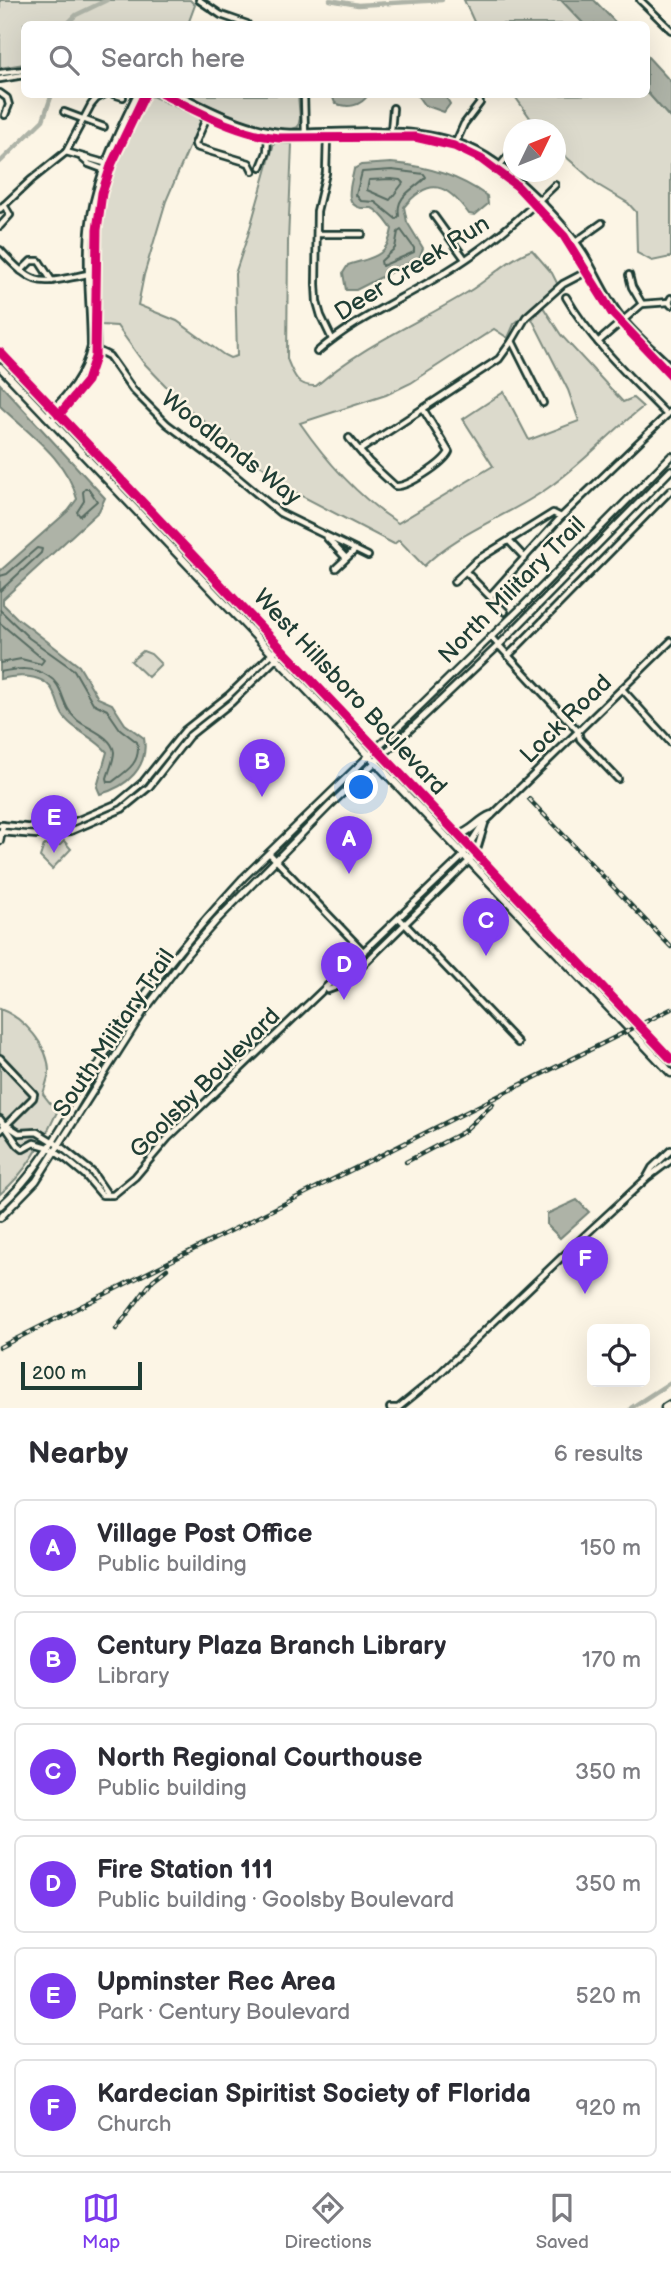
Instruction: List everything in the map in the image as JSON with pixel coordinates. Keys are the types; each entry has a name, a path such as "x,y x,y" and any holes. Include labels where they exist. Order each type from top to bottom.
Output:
{"highway":[{"path":"666,1408 671,1405"}],"main road":[{"name":"West Hillsboro Boulevard","path":"0,352 671,1059"},
{"name":"West Hillsboro Boulevard","path":"0,367 671,1073"},
{"path":"166,542 183,545"},
{"path":"177,554 191,553"},
{"path":"458,835 470,831 491,816"},
{"path":"528,920 543,925"},
{"path":"585,981 594,987 602,986"}],"street":[{"path":"199,0 221,15 238,21"},
{"path":"640,0 671,30"},
{"path":"0,73 21,70"},
{"path":"0,79 21,76"},
{"path":"0,93 7,98 9,105 5,115"},
{"path":"0,226 10,215 2,207 66,152 98,98"},
{"path":"49,419 83,374 94,348 89,274 91,217 104,166 135,98"},
{"path":"49,419 59,415 75,399 87,381 94,348 96,230 102,193 143,98"},
{"path":"172,98 268,134 420,133 480,152 536,203 574,244 590,270 605,304 671,375"},
{"path":"184,98 208,113"},
{"path":"304,98 305,135"},
{"path":"455,144 464,124 480,103 478,98"},
{"path":"391,134 393,107"},
{"path":"64,112 104,127"},
{"path":"208,113 196,147 250,164 253,171"},
{"path":"261,167 267,152 268,134"},
{"path":"327,134 326,173 319,199 317,302 332,339"},
{"path":"66,152 81,157 89,164 111,168"},
{"path":"499,167 503,162"},
{"name":"Deer Creek Run","path":"317,352 364,317 448,271 527,214 555,185"},
{"path":"434,216 465,259"},
{"path":"574,244 602,223"},
{"path":"317,234 362,234"},
{"path":"0,250 21,271 32,279 43,282 89,274"},
{"path":"21,271 31,261 36,260 42,263 52,281"},
{"path":"360,450 499,359 531,312 563,284 590,270"},
{"path":"629,275 632,287 642,304"},
{"path":"490,596 561,517 669,413 621,369 566,297"},
{"path":"598,342 642,304 670,302"},
{"path":"621,321 671,367"},
{"path":"512,341 544,403"},
{"name":"Woodlands Way","path":"94,348 109,356 133,390 167,424 280,513 368,556"},
{"path":"349,438 395,486 405,486 448,456 448,448 423,409"},
{"name":"North Military Trail","path":"377,748 671,456"},
{"path":"663,465 670,472"},
{"name":"North Military Trail","path":"384,756 499,645 670,472"},
{"name":"North Military Trail","path":"508,656 671,490"},
{"path":"454,582 477,560 553,513 561,517"},
{"path":"324,535 346,558"},
{"path":"509,541 525,558"},
{"path":"336,568 355,550"},
{"path":"466,571 505,612"},
{"path":"560,583 569,592"},
{"path":"491,637 578,731 580,739 618,779"},
{"name":"Lock Road","path":"472,849 482,825 671,641"},
{"path":"1,832 38,835 71,831 122,809 149,787 190,736 232,702 282,649"},
{"path":"0,841 2,825 37,828 69,824 118,803 143,782 185,730 275,656"},
{"path":"622,689 671,743"},
{"name":"South Military Trail","path":"0,1206 29,1175 137,1006 210,913 377,748"},
{"name":"South Military Trail","path":"0,1218 36,1181 151,1002 217,920 276,859 384,756"},
{"name":"Goolsby Boulevard","path":"324,991 336,987 356,972 405,925 472,849"},
{"path":"269,853 364,952"},
{"name":"Goolsby Boulevard","path":"52,1140 58,1149 92,1172 109,1196 120,1191 156,1150 467,857"},
{"path":"400,919 518,1043"},
{"path":"0,1058 34,1094 0,1131"},
{"path":"0,1119 19,1133 37,1132 52,1140"},
{"path":"6,1125 23,1149 34,1143 48,1147"},
{"path":"15,1140 19,1133"},
{"name":"Goolsby Boulevard","path":"48,1147 58,1149"},
{"path":"647,1178 652,1168 671,1150"},
{"path":"390,1408 398,1408 436,1377 647,1178 671,1160"}],"shaded area":[{"path":"0,0 190,0 195,5 189,21 21,21 21,64 0,68"},
{"path":"464,0 561,0 581,21 474,21"},
{"path":"650,95 671,119 671,257 652,261 637,253 636,212 628,203 598,185 566,157 566,119 531,119 516,98 650,98"},
{"path":"146,98 156,98 200,118 166,201 138,305 177,321 230,358 237,356 235,274 274,143 292,144 287,359 300,382 310,386 316,386 352,359 468,292 523,254 532,250 552,273 558,285 514,324 508,338 494,329 411,383 386,395 300,423 344,478 398,523 493,466 463,419 504,392 529,440 579,421 568,390 532,319 543,307 561,335 623,402 633,398 643,407 548,488 468,533 424,566 399,540 394,544 296,493 186,407 143,362 117,326 101,325 98,253 100,224 110,181"},
{"path":"192,98 298,98 300,118 298,127 278,131 258,127"},
{"path":"143,651 151,654 161,664 148,677 131,661"},
{"path":"64,841 71,849 52,869 40,857 44,845 60,845"},
{"path":"0,1009 26,1026 45,1052 49,1072 43,1094 57,1112 33,1156 18,1177 0,1194"}],"water":[{"path":"561,0 594,0 614,21 581,21"},
{"path":"650,59 671,82 671,119 650,95"},
{"path":"333,98 365,98 358,104 349,106 335,103"},
{"path":"419,98 447,98 450,104 444,112 424,105"},
{"path":"391,163 417,166 453,177 487,196 488,204 475,215 469,214 446,190 430,188 422,191 404,207 407,222 423,248 419,258 356,290 346,290 343,273 348,265 378,255 387,246 392,229 375,210 355,206 352,202 350,192 354,169 361,165"},
{"path":"0,384 105,498 99,511 3,599 3,604 17,618 79,666 98,698 112,704 125,724 144,738 143,758 134,774 119,786 100,794 97,787 107,752 67,721 50,686 30,677 0,679 0,571 68,511 77,499 65,471 56,459 0,406"},
{"path":"577,1200 589,1212 560,1238 547,1225 547,1214"}],"waterway":[{"path":"70,21 76,15 107,0"},
{"path":"330,0 358,5 442,0"},
{"path":"0,162 43,120 51,98"},
{"path":"631,1408 671,1382"}],"railway":[{"path":"529,799 671,947"},
{"path":"0,1347 671,1009"},
{"path":"406,1162 463,1132 493,1104"},
{"path":"116,1329 153,1280 167,1269"}],"cycle path":[{"path":"59,415 87,381 95,357 97,230 102,193 112,163 143,98"},
{"path":"170,98 219,121 263,136 415,137 454,146 481,159 517,186 564,236 612,313 671,375"},
{"path":"0,352 671,1059"}],"place":[{"name":"Century Plaza Branch Library","path":"262,797"},
{"name":"Upminster Rec Area","path":"54,853"},
{"name":"Village Post Office","path":"349,874"},
{"name":"North Regional Courthouse","path":"486,956"},
{"name":"Fire Station 111","path":"344,1000"},
{"name":"Kardecian Spiritist Society of Florida","path":"585,1294"}]}
